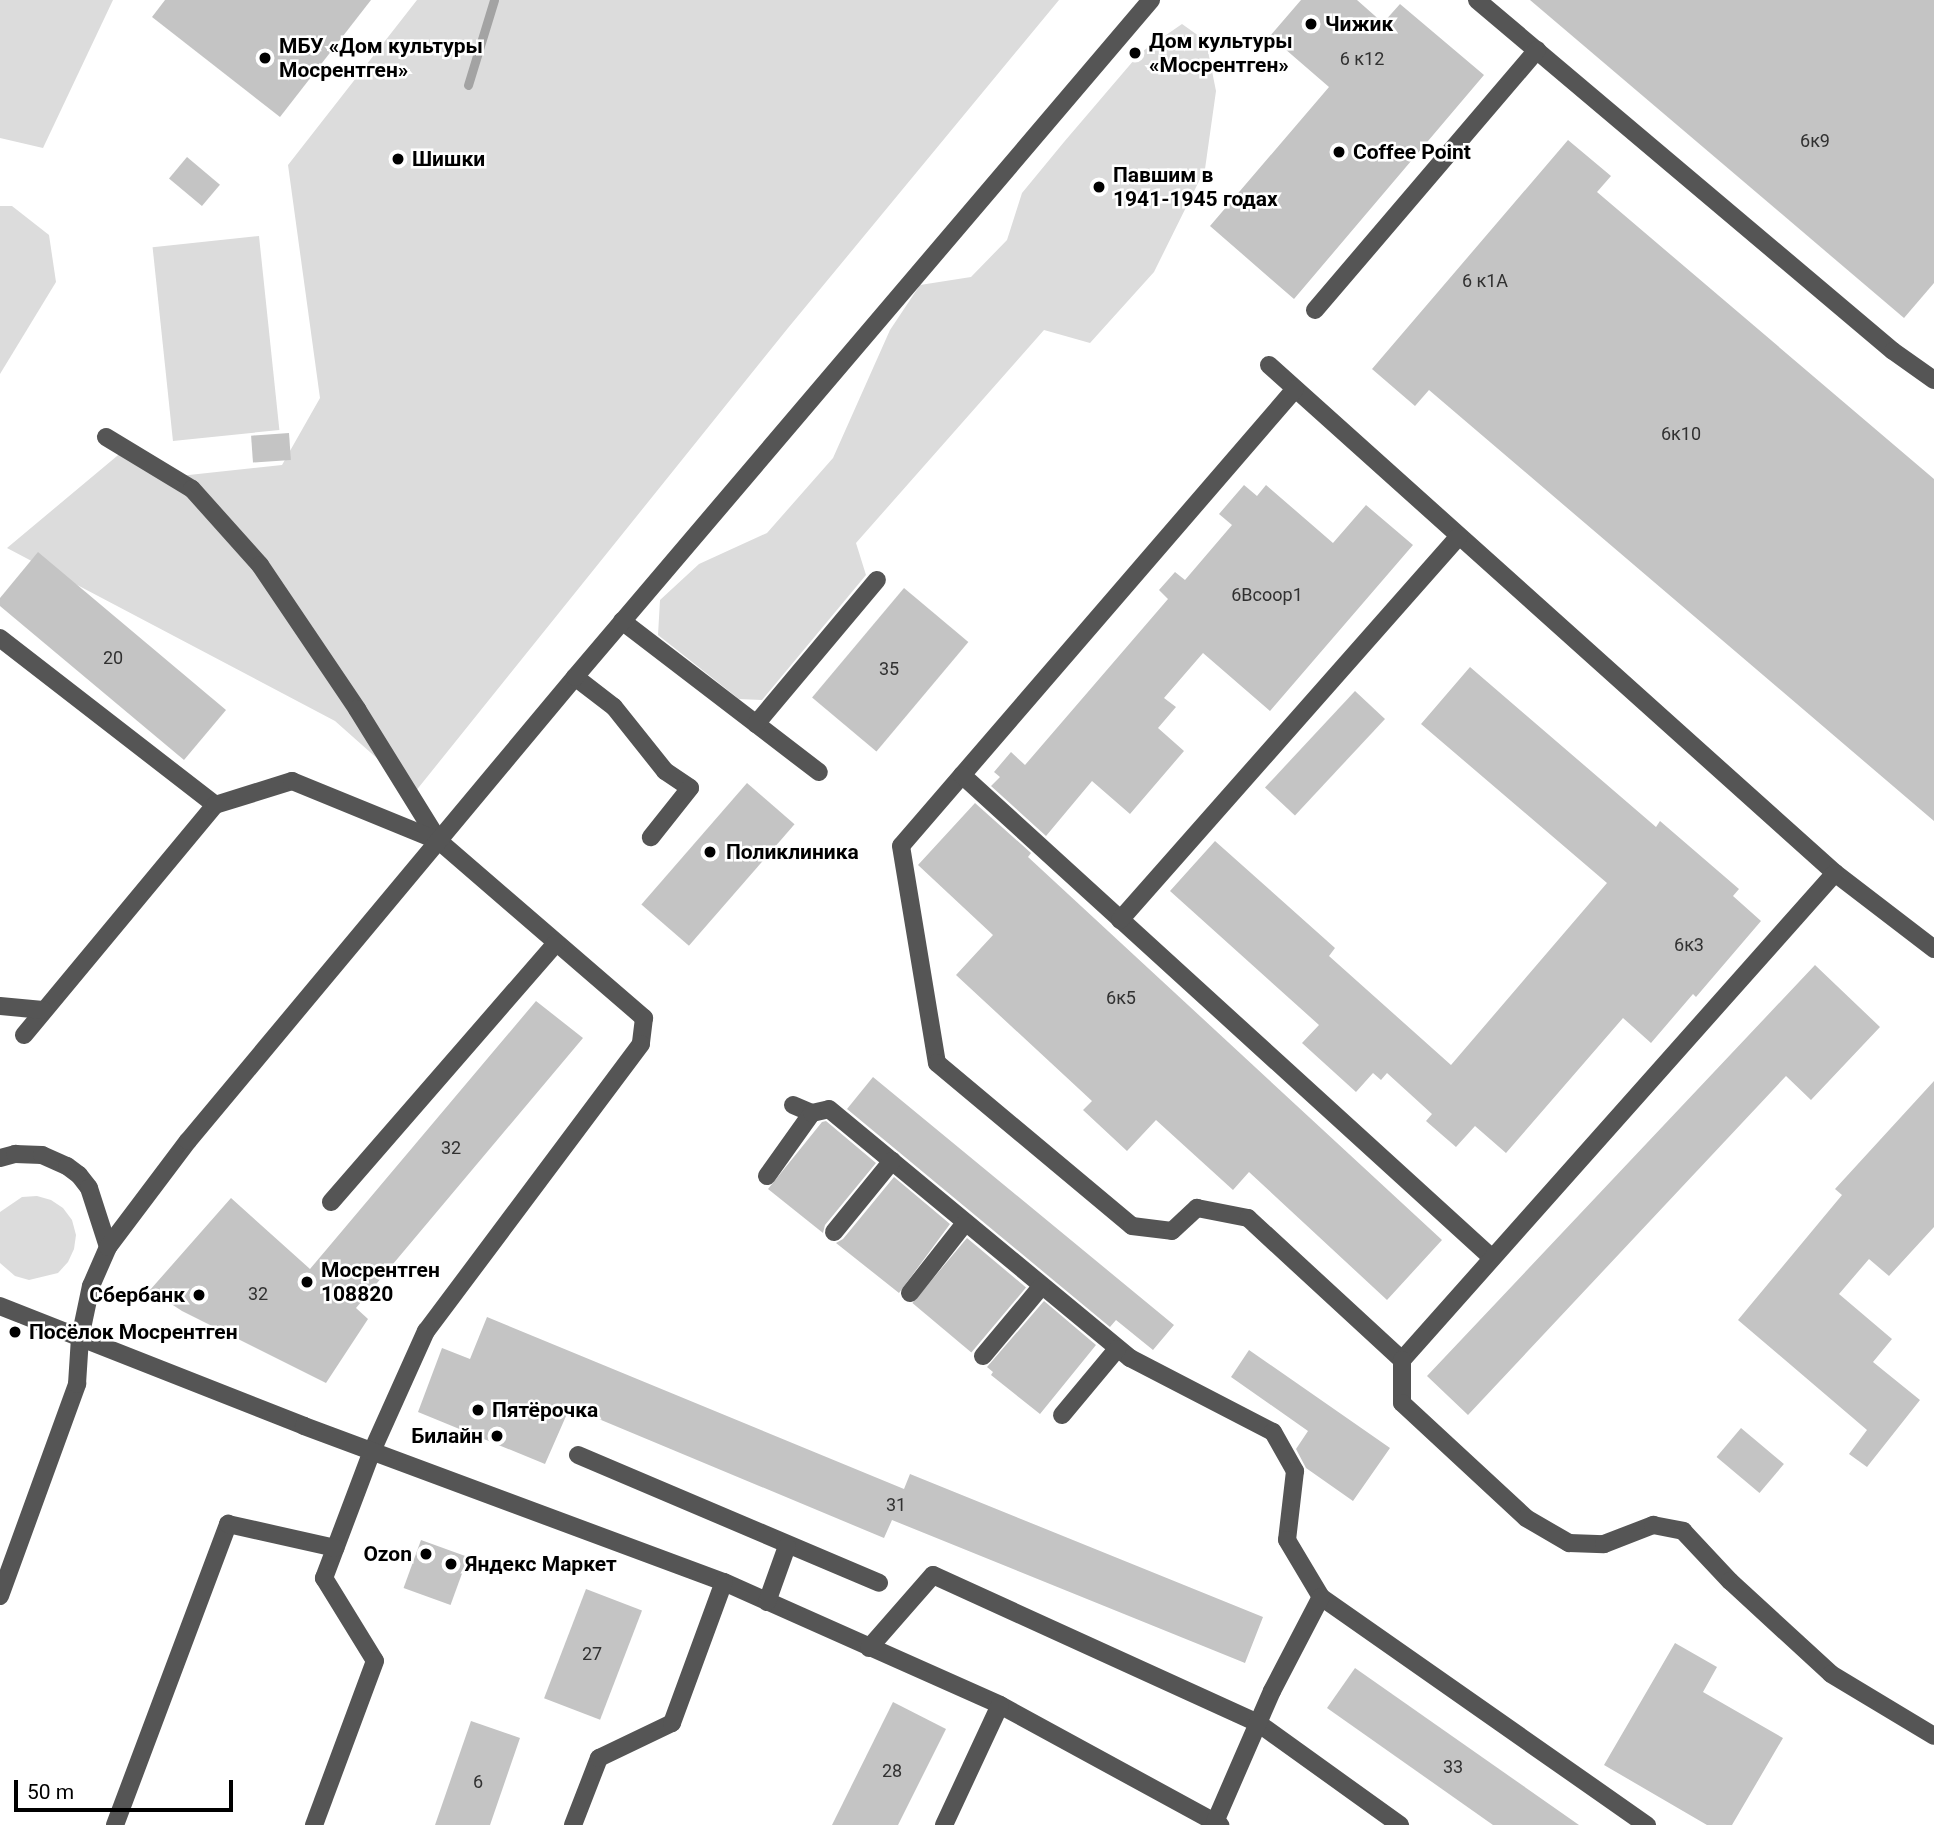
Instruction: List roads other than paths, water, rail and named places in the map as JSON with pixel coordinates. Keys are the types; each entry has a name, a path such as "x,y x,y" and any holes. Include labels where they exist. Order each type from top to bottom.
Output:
{"street":[{"path":"0,1596 77,1384 80,1338 91,1286 108,1247 188,1141 575,677 1151,0"},
{"path":"1477,0 1893,351 1934,380"},
{"path":"1315,310 1537,50"},
{"path":"1269,365 1836,873 1934,949"},
{"path":"1296,389 901,846 937,1063 1132,1226 1172,1231 1197,1208 1248,1218 1402,1360"},
{"path":"106,437 192,489 260,565 357,709 439,841 644,1018 641,1044 426,1331 372,1451 324,1578 375,1661 314,1825"},
{"path":"1120,920 1459,536"},
{"path":"756,724 877,580"},
{"path":"622,621 819,772"},
{"path":"0,638 215,805"},
{"path":"575,677 614,707 665,771 690,788 651,837"},
{"path":"962,775 1492,1258"},
{"path":"24,1035 215,805 292,781 439,841"},
{"path":"1836,873 1402,1360 1402,1403 1526,1518 1569,1543 1604,1544 1653,1525 1683,1531 1730,1581 1831,1674 1934,1736"},
{"path":"331,1202 556,943"},
{"path":"0,1006 43,1010"},
{"path":"793,1105 811,1113 829,1110 1117,1349 1273,1432 1295,1471 1287,1540 1321,1597 1647,1825"},
{"path":"767,1176 811,1113"},
{"path":"1,1153 42,1155 67,1166 79,1175 89,1188 108,1247"},
{"path":"834,1231 892,1161"},
{"path":"910,1293 965,1223"},
{"path":"983,1356 1041,1287"},
{"path":"0,1306 372,1451 723,1583 1000,1705 1218,1824 1258,1723 1321,1597"},
{"path":"1062,1415 1117,1349"},
{"path":"578,1455 879,1583"},
{"path":"115,1825 229,1524 335,1548"},
{"path":"767,1602 787,1546"},
{"path":"869,1648 933,1575 1258,1723 1400,1825"},
{"path":"573,1825 599,1758 672,1723 723,1583"},
{"path":"944,1825 1000,1705"}],"waterway":[{"path":"468,85 494,0"}],"place":[{"name":"Чижик","path":"1311,24"},
{"name":"Дом культуры «Мосрентген»","path":"1135,53"},
{"name":"МБУ «Дом культуры Мосрентген»","path":"265,58"},
{"name":"Coffee Point","path":"1339,152"},
{"name":"Шишки","path":"398,159"},
{"name":"Павшим в 1941-1945 годах","path":"1099,187"},
{"name":"Поликлиника","path":"710,852"},
{"name":"Мосрентген 108820","path":"307,1282"},
{"name":"Сбербанк","path":"199,1295"},
{"name":"Посёлок Мосрентген","path":"15,1332"},
{"name":"Пятёрочка","path":"478,1410"},
{"name":"Билайн","path":"497,1436"},
{"name":"Ozon","path":"426,1554"},
{"name":"Яндекс Маркет","path":"451,1564"}]}
